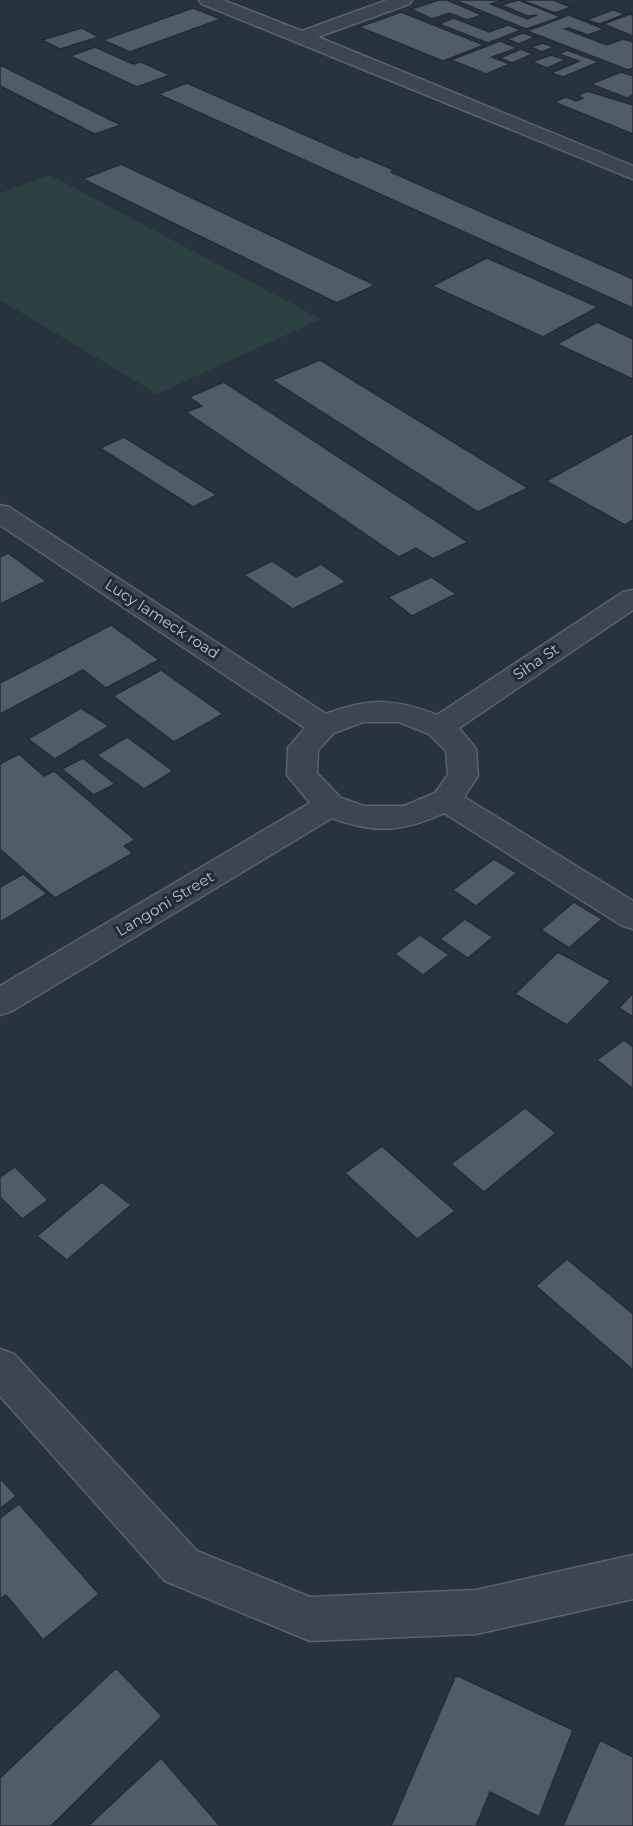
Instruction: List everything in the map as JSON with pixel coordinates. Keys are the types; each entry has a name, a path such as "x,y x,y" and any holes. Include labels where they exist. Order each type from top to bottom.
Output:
{"street":[{"path":"208,0 633,173"},
{"path":"302,37 403,0"},
{"path":"609,163 633,152"},
{"name":"Lucy lameck road","path":"0,513 323,726"},
{"name":"Siha St","path":"440,727 633,598"},
{"path":"360,712 402,712 440,727 461,749 464,776 446,800 408,817 361,817 330,806 302,775 303,748 323,726 360,712"},
{"path":"446,800 633,917"},
{"name":"Langoni Street","path":"0,1002 330,806"},
{"path":"0,1367 181,1566 310,1619 476,1612 633,1577"}],"green space":[{"path":"50,175 321,319 157,394 0,300 0,193"}],"building":[{"path":"439,0 447,0 482,15 467,20 449,13 432,19 411,9"},
{"path":"455,0 503,0 491,4 527,19 537,15 528,16 501,5 519,0 561,17 526,29"},
{"path":"521,0 553,0 571,7 555,13"},
{"path":"193,8 221,19 130,52 103,40"},
{"path":"613,10 625,14 600,24 586,20"},
{"path":"401,12 484,45 443,61 359,27"},
{"path":"630,14 633,16 633,36 603,24"},
{"path":"569,15 604,29 588,35 569,28 565,29 607,45 623,39 633,42 633,68 628,70 527,31"},
{"path":"454,18 489,32 508,25 521,30 488,43 439,24"},
{"path":"82,28 99,37 60,49 42,40"},
{"path":"523,33 535,37 519,44 507,39"},
{"path":"500,41 517,48 492,57 510,64 486,74 451,60"},
{"path":"543,43 554,47 542,52 531,47"},
{"path":"95,47 133,64 141,62 170,75 137,87 70,56"},
{"path":"521,49 533,54 512,63 500,58"},
{"path":"567,50 599,62 563,77 551,73 579,61 559,54"},
{"path":"551,55 566,60 547,68 532,62"},
{"path":"0,65 121,125 95,134 0,86"},
{"path":"621,72 633,76 633,95 627,98 591,84"},
{"path":"187,83 357,158 361,156 394,170 391,172 633,279 633,308 158,94"},
{"path":"587,91 633,105 633,134 554,102 566,97 576,101 583,98 577,96"},
{"path":"121,164 375,285 337,303 83,179"},
{"path":"487,258 598,307 543,337 432,286"},
{"path":"597,322 633,339 633,379 557,344"},
{"path":"320,360 528,488 478,512 272,380"},
{"path":"224,382 468,542 433,559 416,548 399,557 186,412 202,406 189,397"},
{"path":"633,433 633,520 625,525 546,481"},
{"path":"124,437 217,495 193,507 100,448"},
{"path":"8,553 46,581 0,604 0,557"},
{"path":"272,561 296,577 321,564 346,582 293,609 244,575"},
{"path":"431,577 456,594 412,616 388,597"},
{"path":"111,625 159,660 106,688 83,670 0,714 0,683"},
{"path":"161,670 223,714 174,742 113,696"},
{"path":"81,708 109,726 55,759 28,739"},
{"path":"127,737 173,771 144,789 97,755"},
{"path":"19,754 44,776 54,771 135,840 124,846 133,853 55,898 0,849 0,764"},
{"path":"83,758 115,784 94,795 62,769"},
{"path":"494,859 517,873 476,906 453,890"},
{"path":"23,874 47,894 0,922 0,887"},
{"path":"574,902 602,919 569,948 541,930"},
{"path":"465,919 493,937 468,958 440,939"},
{"path":"420,935 449,955 423,975 395,954"},
{"path":"558,952 611,981 567,1025 515,994"},
{"path":"633,993 633,1017 619,1008"},
{"path":"624,1040 633,1047 633,1089 597,1060"},
{"path":"525,1108 556,1133 484,1192 451,1164"},
{"path":"382,1146 455,1211 417,1239 345,1173"},
{"path":"15,1167 48,1200 22,1219 0,1197 0,1177"},
{"path":"102,1182 131,1205 67,1260 37,1236"},
{"path":"567,1259 633,1314 633,1370 536,1286"},
{"path":"0,1478 16,1496 0,1509"},
{"path":"19,1504 99,1594 43,1640 6,1595 0,1599 0,1518"},
{"path":"116,1668 162,1716 51,1826 0,1826 0,1778"},
{"path":"456,1675 573,1730 539,1817 490,1792 476,1826 391,1826"},
{"path":"600,1740 633,1757 633,1826 563,1826"},
{"path":"161,1758 220,1826 88,1826"}]}
